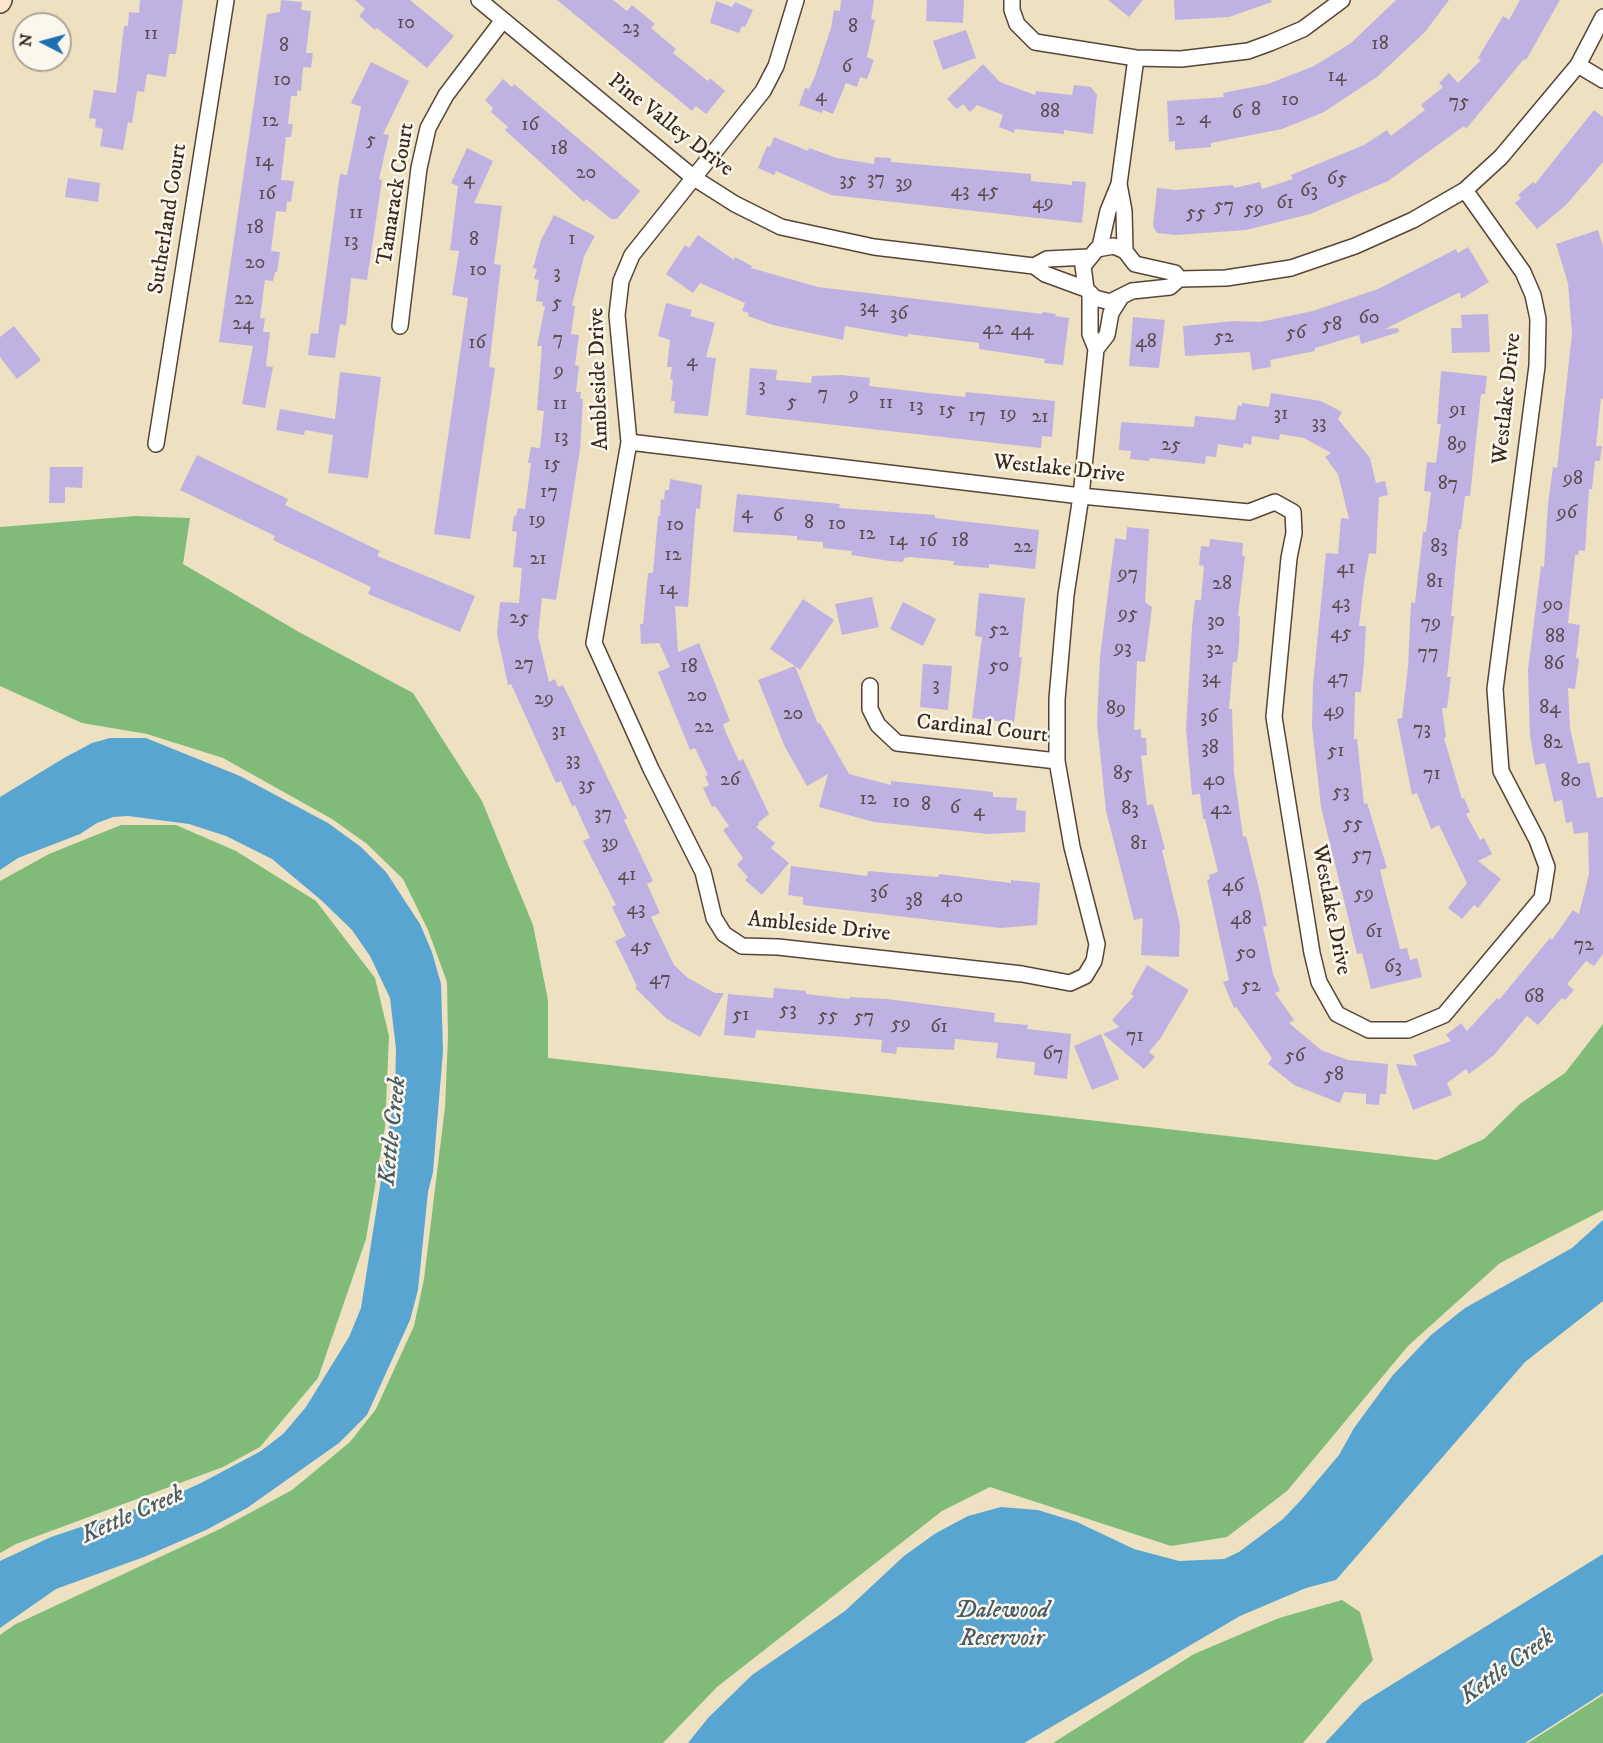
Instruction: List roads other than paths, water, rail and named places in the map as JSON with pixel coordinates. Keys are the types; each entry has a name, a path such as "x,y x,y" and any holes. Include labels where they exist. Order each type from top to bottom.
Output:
{"street":[{"name":"Sutherland Court","path":"156,444 226,0"},
{"name":"Pine Valley Drive","path":"479,0 694,178 735,204 780,227 874,247 1034,266 1045,274 1088,291 1104,301 1170,286 1179,279 1226,278 1291,268 1355,246 1413,220 1465,190 1509,149 1578,65 1603,17"},
{"name":"Ambleside Drive","path":"796,0 776,66 763,91 632,255 621,281 617,315 629,442 594,643 651,769 703,872 714,918 724,934 742,946 778,947 1011,972 1070,983 1085,976 1094,961 1097,944 1072,847 1057,760 1057,699 1066,595 1081,496 1096,349 1090,334 1088,291"},
{"path":"1012,0 1014,18 1021,30 1035,42 1136,58 1181,59 1248,51 1303,28 1342,0"},
{"name":"Tamarack Court","path":"400,326 419,168 428,128 435,111 446,95 503,20"},
{"path":"1100,247 1108,211 1119,184 1136,58"},
{"path":"1578,65 1603,80"},
{"path":"1119,184 1125,211 1125,251"},
{"name":"Westlake Drive","path":"629,442 1081,496 1249,512 1275,502 1293,512 1294,533 1289,558 1274,717 1311,953 1319,982 1337,1014 1369,1030 1408,1030 1444,1015 1542,898 1547,867 1501,771 1495,689 1537,366 1538,319 1533,295 1523,272 1465,190"},
{"path":"1088,291 1082,275 1088,257 1100,247 1114,246 1125,251 1135,264 1136,278 1125,295"},
{"name":"Pine Valley Drive","path":"1034,266 1047,259 1088,257"},
{"name":"Pine Valley Drive","path":"1135,264 1175,273 1179,279"},
{"name":"Ambleside Drive","path":"1096,349 1107,335 1111,313 1125,295"},
{"name":"Cardinal Court","path":"870,686 870,709 878,725 897,743 1057,760"}],"water":[{"name":"Kettle Creek","path":"110,738 146,738 240,776 328,823 361,847 386,872 420,924 432,952 441,984 443,1051 433,1172 428,1192 418,1290 410,1320 367,1415 339,1443 247,1508 206,1530 144,1557 56,1589 0,1628 0,1561 51,1537 168,1498 201,1483 261,1451 283,1434 306,1407 349,1337 361,1308 395,1091 396,1049 390,998 370,956 352,930 321,900 272,859 226,836 189,824 128,816 113,817 97,823 80,834 18,858 0,870 0,797 64,758 92,743"},
{"name":"Dalewood Reservoir","path":"1603,1220 1603,1301 1525,1362 1336,1580 1306,1588 1240,1616 1024,1743 688,1743 708,1718 752,1675 845,1611 904,1556 936,1533 968,1516 1001,1507 1038,1510 1077,1522 1134,1549 1179,1561 1224,1559 1239,1552 1283,1519 1301,1500 1339,1455 1354,1428 1393,1375 1431,1335 1465,1308 1572,1248"},
{"name":"Kettle Creek","path":"1603,1554 1603,1693 1525,1743 1325,1743 1362,1703"}]}
